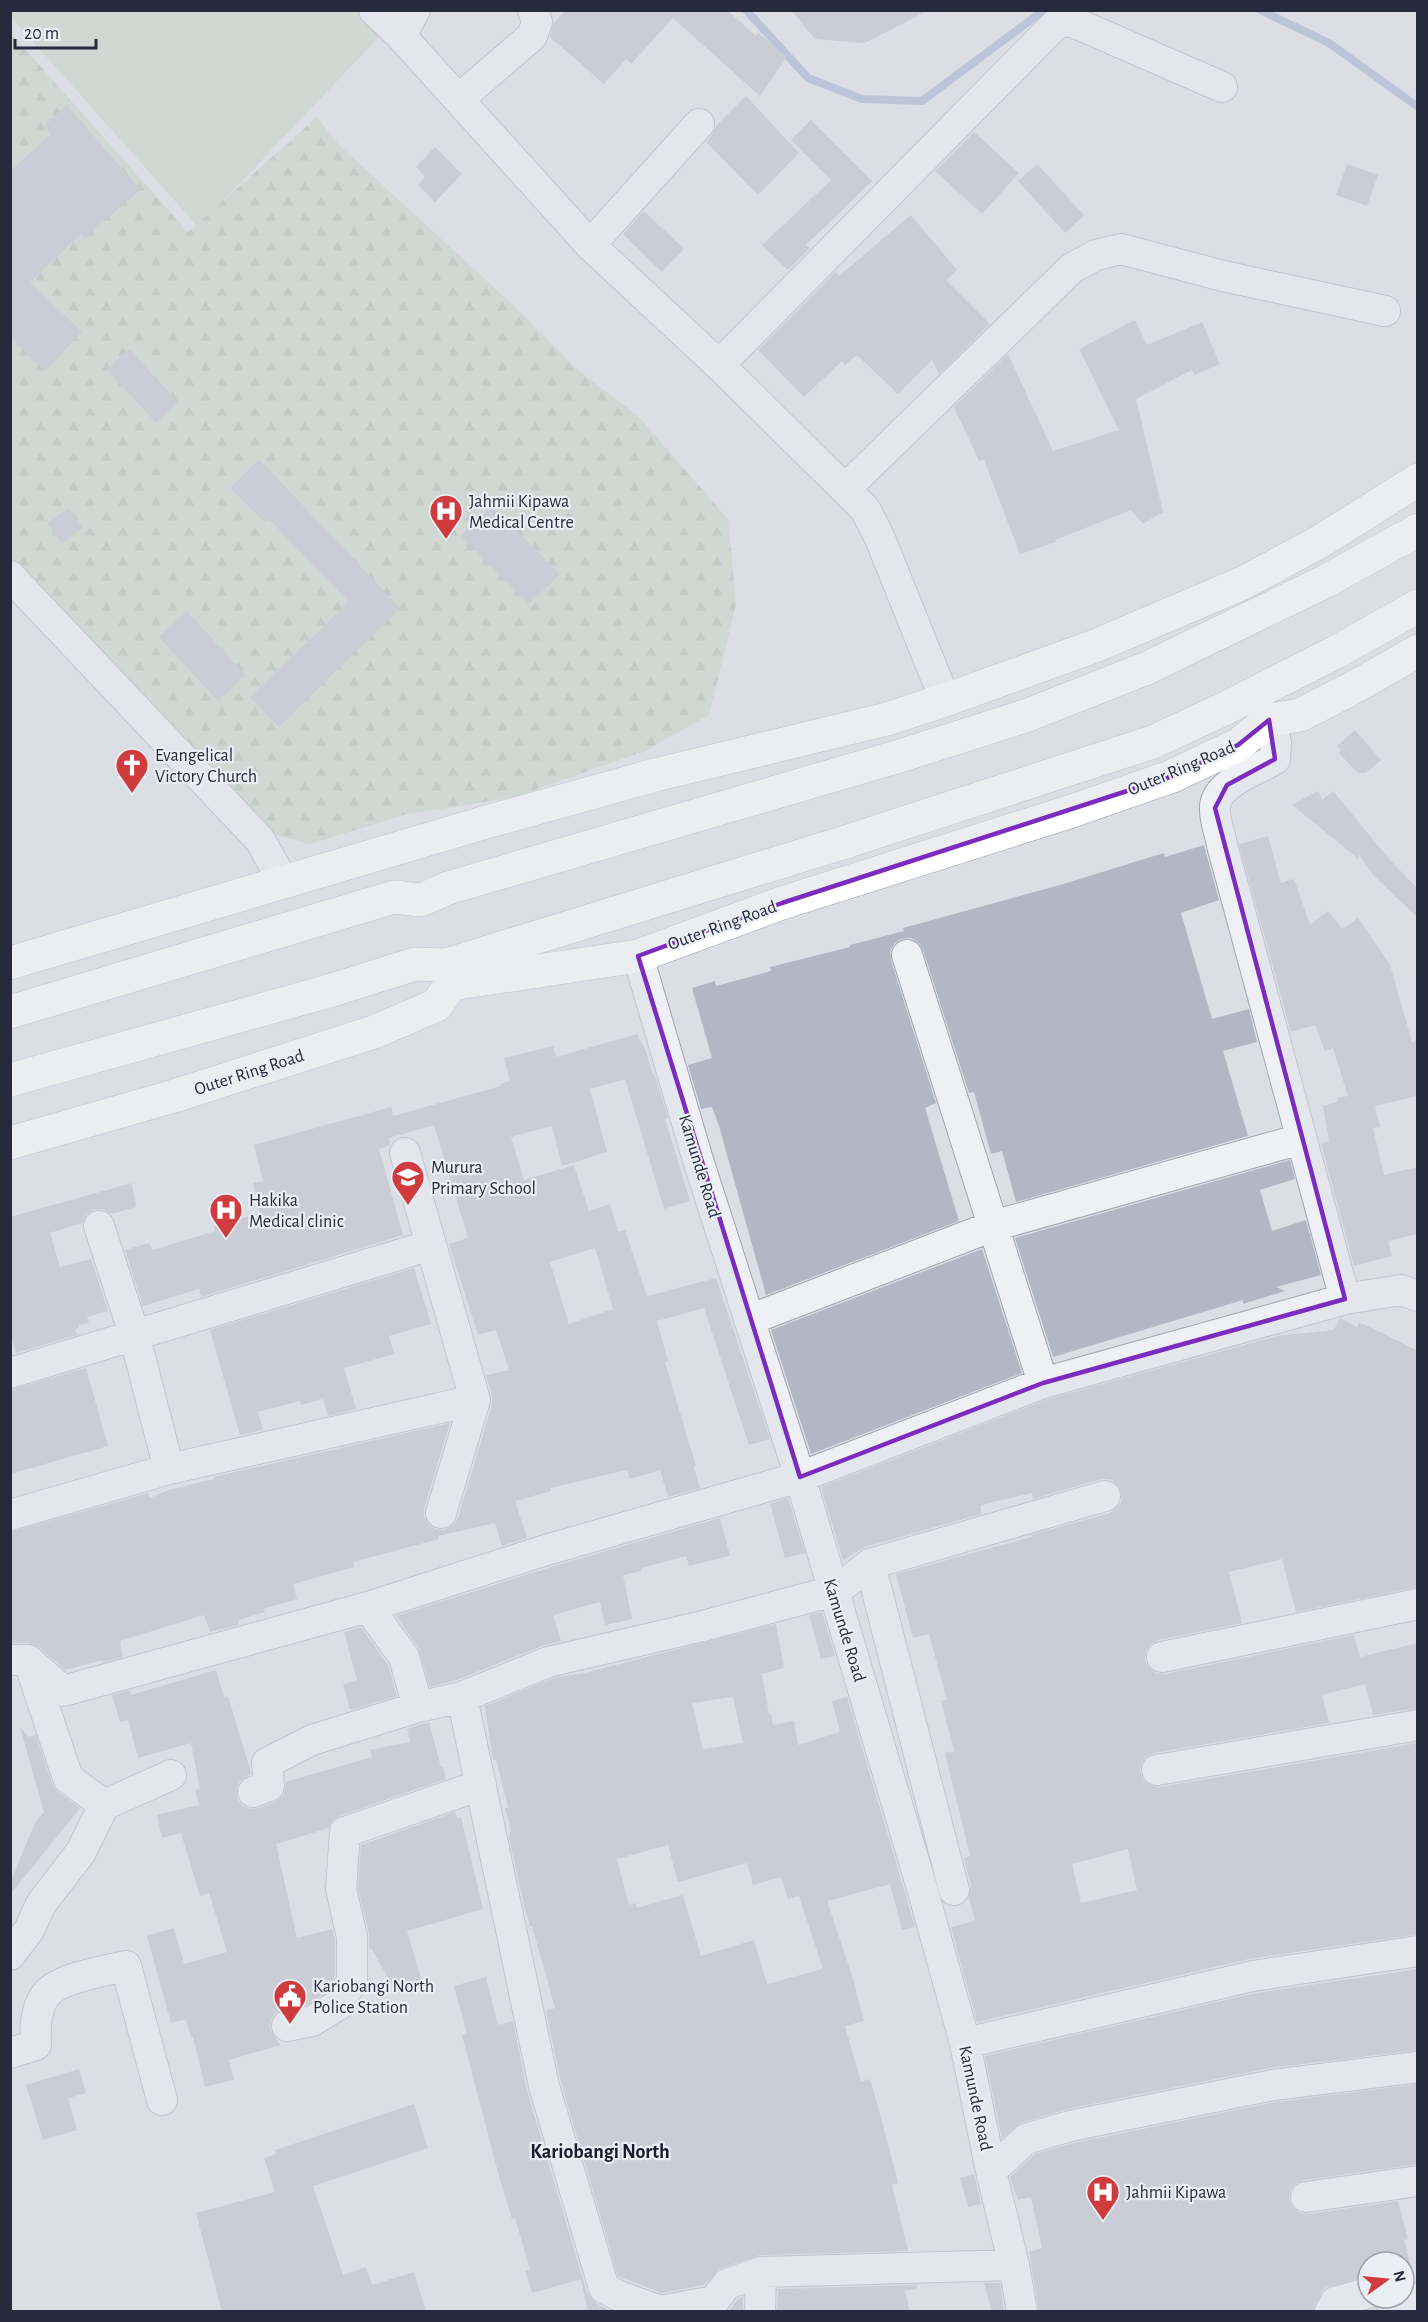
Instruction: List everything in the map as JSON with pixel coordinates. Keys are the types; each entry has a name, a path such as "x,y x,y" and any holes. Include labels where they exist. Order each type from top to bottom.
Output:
{"main road":[{"path":"10,963 483,823 655,775 886,719 945,700 1095,646 1242,583 1321,541 1418,480"},
{"path":"10,1012 448,888 1028,715 1147,668 1326,581 1418,530"},
{"name":"Outer Ring Road","path":"10,1143 174,1096 374,1032 437,980 839,844 1153,742 1190,726 1326,657 1418,606"},
{"name":"Outer Ring Road","path":"10,1080 329,991 638,956 782,903 1069,812 1179,772 1238,745 1269,720 1300,715 1418,651"},
{"path":"1069,812 1153,742"}],"street":[{"path":"374,10 459,99 590,245 719,365 865,508 879,536 945,700"},
{"path":"401,36 416,10"},
{"path":"459,99 531,36 537,22 533,10"},
{"path":"719,365 1054,25 1066,20 1080,25 1222,87"},
{"path":"590,245 699,124"},
{"path":"845,489 1072,268 1096,255 1121,249 1223,276 1385,311"},
{"path":"10,576 260,840 284,883"},
{"path":"1269,720 1276,742 1275,759 1227,785 1218,796 1215,808 1240,914 1345,1299"},
{"path":"907,955 1042,1383"},
{"name":"Kamunde Road","path":"638,956 698,1160 800,1478 924,1895 965,2043 991,2171 1014,2265 1022,2312"},
{"path":"749,1320 993,1226 1301,1138"},
{"path":"405,1153 475,1400 441,1513"},
{"path":"99,1226 134,1334 169,1469"},
{"path":"10,1373 430,1245"},
{"path":"19,1660 63,1691 368,1607 546,1550 800,1478 1042,1383 1345,1299 1401,1290 1418,1296"},
{"path":"10,1515 169,1469 475,1400"},
{"path":"253,1792 269,1786 267,1763 312,1740 418,1707 462,1697 548,1662 703,1626 837,1590 870,1564 1105,1497"},
{"path":"870,1564 954,1890"},
{"path":"1162,1657 1418,1604"},
{"path":"368,1607 404,1657 418,1707"},
{"path":"19,1660 68,1779 104,1805"},
{"path":"462,1697 544,2086 604,2288 660,2311 714,2301 727,2284 761,2272 1014,2265"},
{"path":"1157,1770 1418,1725"},
{"path":"10,1955 29,1930 41,1904 81,1852 104,1805 171,1775"},
{"path":"287,2026 312,2021 343,2002 342,1996 352,1982 352,1937 341,1889 345,1832 481,1785"},
{"path":"965,2043 1254,1976 1418,1951"},
{"path":"10,2054 36,2045 36,2021 45,1995 69,1979 126,1966 162,2100"},
{"path":"991,2171 1026,2139 1070,2126 1273,2085 1418,2067"},
{"path":"1306,2197 1418,2181"},
{"path":"760,2312 761,2272"},
{"path":"1330,2312 1335,2302 1356,2296"}],"highlighted area":[{"path":"1269,720 1275,759 1227,785 1215,808 1345,1299 1043,1383 800,1477 638,956 782,903 1170,777 1238,745"}],"green space":[{"path":"10,11 359,11 381,35 198,227 11,17"},
{"path":"10,32 188,232 317,117 339,145 510,302 577,369 638,416 728,519 736,605 709,715 645,751 514,797 404,815 310,844 222,821 11,589"}],"building":[{"path":"566,10 727,10 756,36 758,33 787,57 760,96 673,18 631,64 626,59 604,84 550,37 553,24"},
{"path":"791,10 929,10 865,43 815,39"},
{"path":"746,96 799,153 758,195 706,142 716,126"},
{"path":"67,105 140,190 85,238 81,234 30,282 82,332 45,371 10,337 10,171 51,134 44,126"},
{"path":"811,120 872,181 806,245 810,248 788,270 762,245 831,180 791,140"},
{"path":"974,132 1019,173 982,214 935,171"},
{"path":"435,147 462,174 435,202 418,185 425,177 416,167"},
{"path":"1037,164 1084,215 1065,233 1018,181"},
{"path":"1347,164 1378,175 1367,206 1336,195"},
{"path":"644,211 684,249 662,272 623,234"},
{"path":"911,215 957,270 946,280 990,324 939,374 932,360 898,394 857,355 845,365 842,361 804,397 758,350 835,272 839,276"},
{"path":"1135,320 1147,345 1202,322 1220,364 1194,375 1192,370 1136,399 1163,512 1143,524 1131,510 1055,540 1056,542 1020,554 984,460 979,461 954,407 1008,354 1053,451 1119,430 1079,349"},
{"path":"129,349 178,402 156,423 107,369"},
{"path":"259,459 400,608 279,727 250,697 349,602 269,519 265,523 230,488"},
{"path":"491,506 560,574 529,604 461,536"},
{"path":"69,508 83,528 62,543 48,523"},
{"path":"187,611 245,675 218,701 159,637"},
{"path":"1355,730 1381,760 1366,773 1358,773 1339,753 1341,750 1337,746"},
{"path":"1318,791 1322,800 1333,791 1389,859 1418,889 1418,918 1374,876 1357,852 1359,859 1292,805"},
{"path":"1268,836 1281,883 1294,879 1310,925 1328,911 1342,929 1358,918 1390,965 1412,1042 1418,1039 1418,1096 1375,1106 1380,1127 1373,1128 1384,1175 1418,1167 1418,1234 1388,1241 1392,1256 1354,1266 1321,1143 1329,1141 1323,1106 1338,1102 1337,1098 1348,1096 1333,1048 1325,1051 1315,1025 1291,1032 1239,844"},
{"path":"1204,845 1219,900 1181,913 1212,1019 1249,1009 1257,1042 1223,1051 1248,1136 1016,1202 1002,1151 991,1154 974,1092 969,1093 923,950 919,943 911,938 901,939 890,951 891,960 936,1103 925,1108 959,1221 766,1295 719,1126 712,1107 701,1109 688,1065 712,1058 692,988 715,981 716,986 771,971 770,967 850,947 850,945 904,931 903,928 1067,883 1164,853 1165,857"},
{"path":"637,1034 646,1052 653,1075 655,1075 668,1118 665,1119 690,1201 664,1209 625,1079 590,1089 607,1152 562,1166 552,1126 511,1137 524,1180 574,1165 589,1211 610,1204 618,1232 625,1230 647,1296 716,1278 770,1439 749,1445 704,1308 657,1321 668,1361 665,1362 696,1466 694,1467 700,1488 668,1497 660,1470 630,1479 627,1470 550,1488 551,1491 515,1501 527,1538 502,1546 495,1523 438,1536 439,1539 353,1562 354,1567 293,1585 297,1599 263,1609 265,1612 238,1620 239,1625 210,1632 204,1615 120,1641 123,1657 103,1662 102,1660 65,1670 39,1647 28,1643 10,1643 10,1532 148,1493 150,1498 169,1490 214,1479 213,1477 450,1423 424,1508 424,1516 428,1524 435,1529 444,1530 453,1525 458,1518 492,1405 486,1375 509,1370 496,1330 478,1335 449,1244 468,1238 434,1125 389,1138 390,1145 379,1149 403,1235 201,1297 199,1289 143,1306 125,1250 149,1243 153,1250 215,1231 214,1226 260,1213 253,1183 263,1181 254,1145 391,1107 393,1116 501,1086 500,1084 510,1081 504,1058 553,1046 556,1057","holes":["595,1248 613,1309 569,1324 550,1262"]},
{"path":"1290,1160 1295,1179 1260,1190 1272,1231 1306,1220 1321,1275 1276,1287 1285,1291 1243,1304 1243,1300 1053,1357 1015,1238"},
{"path":"132,1183 136,1207 111,1214 103,1209 94,1209 86,1215 82,1223 50,1233 60,1267 91,1259 108,1311 87,1317 89,1323 78,1325 79,1328 75,1329 77,1335 16,1353 10,1334 10,1217"},
{"path":"982,1249 1022,1373 811,1454 771,1330"},
{"path":"414,1268 431,1324 389,1336 394,1354 344,1368 356,1409 328,1416 323,1399 301,1405 300,1401 258,1412 263,1430 240,1435 210,1330"},
{"path":"1340,1318 1357,1327 1359,1322 1418,1351 1418,1587 1296,1612 1282,1559 1229,1572 1242,1623 1158,1640 1146,1651 1145,1661 1156,1673 1165,1674 1354,1635 1360,1657 1418,1643 1418,1708 1373,1715 1365,1684 1322,1695 1329,1723 1154,1753 1146,1757 1141,1764 1140,1772 1144,1781 1152,1786 1160,1787 1418,1743 1418,1934 1249,1959 977,2022 951,1927 975,1921 969,1897 971,1886 964,1858 970,1856 945,1753 954,1751 941,1701 947,1700 929,1634 913,1638 896,1574 1110,1513 1122,1501 1121,1491 1110,1479 1101,1479 1033,1499 1032,1493 981,1505 981,1514 865,1547 843,1560 821,1487 1048,1399 1277,1336 1334,1330","holes":["1128,1849 1137,1890 1081,1903 1072,1864"]},
{"path":"86,1368 108,1446 10,1474 10,1390"},
{"path":"788,1498 805,1553 785,1558 770,1504"},
{"path":"720,1518 730,1556 689,1566 686,1556 623,1575 632,1619 605,1625 600,1602 553,1615 561,1641 542,1646 457,1680 430,1687 418,1647 396,1616 551,1567"},
{"path":"822,1612 835,1656 821,1659 809,1615"},
{"path":"776,1624 784,1668 762,1674 773,1725 794,1721 798,1745 840,1732 832,1701 847,1697 915,1927 902,1930 890,1884 827,1901 852,1975 864,2021 845,2026 861,2082 870,2079 882,2121 898,2183 892,2185 908,2251 760,2255 721,2268 704,2285 662,2293 618,2276 561,2082 546,2011 555,2008 524,1905 509,1838 511,1830 505,1808 508,1807 496,1760 493,1760 485,1706 553,1678 577,1675","holes":["733,1697 743,1743 703,1749 692,1703","668,1845 678,1882 747,1863 753,1885 781,1877 788,1899 799,1896 823,1969 767,1984 754,1940 701,1956 683,1895 637,1908 636,1903 629,1905 617,1859"]},
{"path":"361,1627 388,1665 397,1696 350,1710 343,1684 357,1680 344,1632"},
{"path":"216,1670 224,1697 228,1696 251,1774 240,1781 236,1789 237,1799 243,1806 250,1809 258,1808 275,1802 284,1795 286,1782 372,1757 370,1750 410,1742 407,1729 429,1722 446,1779 339,1816 332,1821 329,1828 276,1844 297,1938 332,1929 335,1939 335,1976 326,1992 306,2005 275,2013 270,2029 280,2045 229,2060 234,2080 205,2087 193,2037 191,2038 186,2019 171,2023 147,1936 174,1928 184,1964 227,1952 209,1893 200,1896 181,1833 162,1838 157,1815 199,1805 195,1790 200,1789 191,1743 138,1758 128,1720 120,1722 112,1695 130,1690 131,1695"},
{"path":"20,1727 29,1737 36,1735 52,1784 57,1791 80,1808 13,1891 10,1890 10,1883 35,1823 44,1812"},
{"path":"455,1812 457,1818 461,1817 483,1909 407,1931 423,1985 397,1993 371,1948 369,1949 369,1933 358,1888 361,1845"},
{"path":"1418,1969 1418,2050 1270,2068 1067,2109 1021,2123 1002,2138 985,2056 1256,1993"},
{"path":"486,1977 498,2025 513,2021 527,2091 587,2293 596,2303 611,2312 588,2312 581,2279 532,2293 525,2271 530,2270 515,2218 512,2219 500,2180 462,2035 467,2034 454,1986"},
{"path":"79,2069 86,2093 68,2098 77,2130 43,2140 26,2085"},
{"path":"1418,2084 1418,2164 1304,2180 1295,2184 1290,2191 1289,2199 1293,2208 1300,2213 1308,2214 1398,2201 1408,2239 1404,2240 1407,2250 1356,2250 1356,2279 1324,2288 1313,2312 1039,2312 1029,2252 1042,2248 1031,2197 1018,2200 1010,2177 1035,2154 1074,2143 1276,2102"},
{"path":"414,2104 428,2148 313,2186 343,2275 366,2267 372,2285 414,2272 426,2312 222,2312 196,2213 275,2192 264,2158 276,2154 275,2150"},
{"path":"974,2174 981,2204 968,2207 960,2178"},
{"path":"984,2283 1000,2283 1004,2312 992,2312"},
{"path":"916,2285 917,2288 905,2291 910,2312 777,2312 778,2289"},
{"path":"743,2297 743,2312 728,2312 738,2299"}],"waterway":[{"path":"746,10 808,78 862,99 922,101 1044,10"},
{"path":"1260,10 1329,43 1418,107"}],"place":[{"name":"Jahmii Kipawa Medical Centre","path":"446,540"},
{"name":"Evangelical Victory Church","path":"132,794"},
{"name":"Murura Primary School","path":"408,1206"},
{"name":"Hakika Medical clinic","path":"226,1239"},
{"name":"Kariobangi North Police Station","path":"290,2025"},
{"name":"Jahmii Kipawa","path":"1103,2221"}],"district":[{"name":"Kariobangi North","path":"600,2151"}]}
